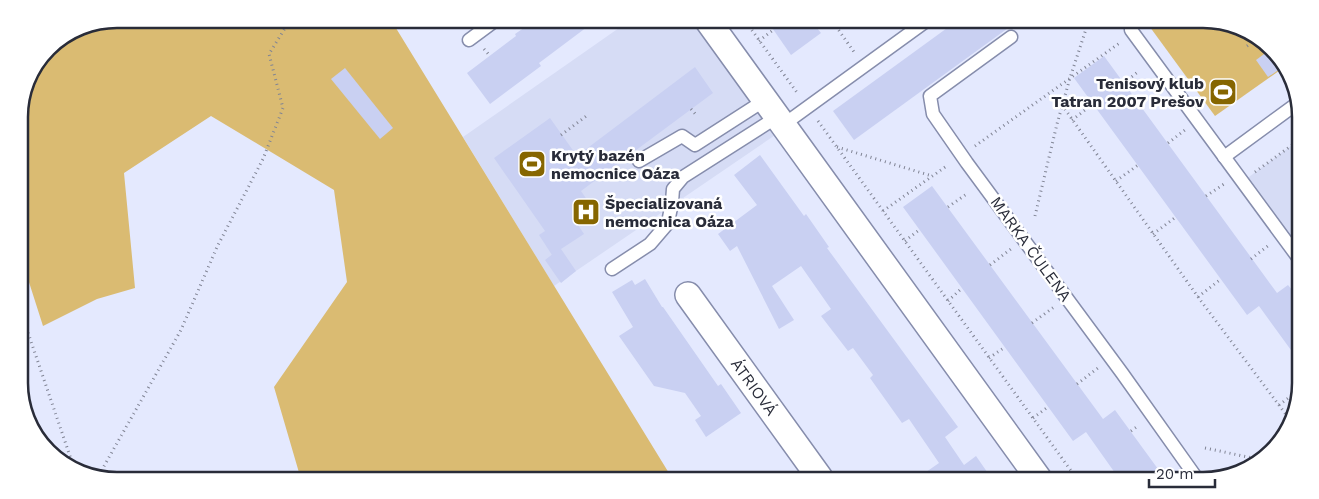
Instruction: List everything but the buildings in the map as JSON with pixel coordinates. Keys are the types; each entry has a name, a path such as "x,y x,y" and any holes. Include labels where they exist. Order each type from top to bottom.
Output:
{"street":[{"path":"712,28 1034,471"},
{"name":"ÁTRIOVÁ","path":"688,295 815,471"}],"lane":[{"path":"469,40 485,28"},
{"path":"639,161 682,136 695,145 775,114 808,107 917,28"},
{"path":"1132,31 1292,249"},
{"name":"MARKA ČULENA","path":"1011,37 930,96 933,114 963,154 967,163 1112,358 1192,471"},
{"path":"1224,157 1291,108"},
{"path":"612,269 650,244 668,223 673,189 683,177 775,114"}],"path":[{"path":"102,470 181,330 217,247 263,159 283,108 269,54 285,28"},
{"path":"750,28 1071,471"},
{"path":"837,28 864,66"},
{"path":"1035,216 1062,106 1086,28"},
{"path":"760,41 773,30"},
{"path":"883,211 1070,78 1132,31"},
{"path":"1247,46 1252,42"},
{"path":"1072,120 1093,104"},
{"path":"1062,106 1198,297 1286,414"},
{"path":"691,109 697,116"},
{"path":"561,135 589,114"},
{"path":"1242,182 1292,145"},
{"path":"836,147 932,176"},
{"path":"1116,181 1138,165"},
{"path":"948,207 982,182"},
{"path":"1153,234 1176,217"},
{"path":"905,241 919,230"},
{"path":"990,265 1024,239"},
{"path":"1198,297 1221,279"},
{"path":"948,300 962,288"},
{"path":"1032,323 1067,298"},
{"path":"28,333 71,459"},
{"path":"989,358 1005,347"},
{"path":"1077,384 1112,358"},
{"path":"1279,405 1290,397"},
{"path":"1032,418 1048,406"},
{"path":"1205,448 1250,458"}],"shaded area":[{"path":"110,28 396,28 668,471 299,472 274,387 347,282 334,190 211,116 124,173 135,288 97,299 43,326 28,279 28,110 32,88 39,72 46,62 67,42 82,34"},
{"name":"Špecializovaná nemocnica Oáza","path":"619,28 711,28 784,129 554,286 463,137"},
{"name":"Tenisový klub Tatran 2007 Prešov","path":"1151,28 1214,28 1231,32 1252,42 1277,67 1279,71 1215,116"},
{"path":"1292,145 1292,249 1242,182"}],"place":[{"name":"Tenisový klub Tatran 2007 Prešov","path":"1223,92"},
{"name":"Krytý bazén nemocnice Oáza","path":"532,164"},
{"name":"Špecializovaná nemocnica Oáza","path":"586,212"}]}
